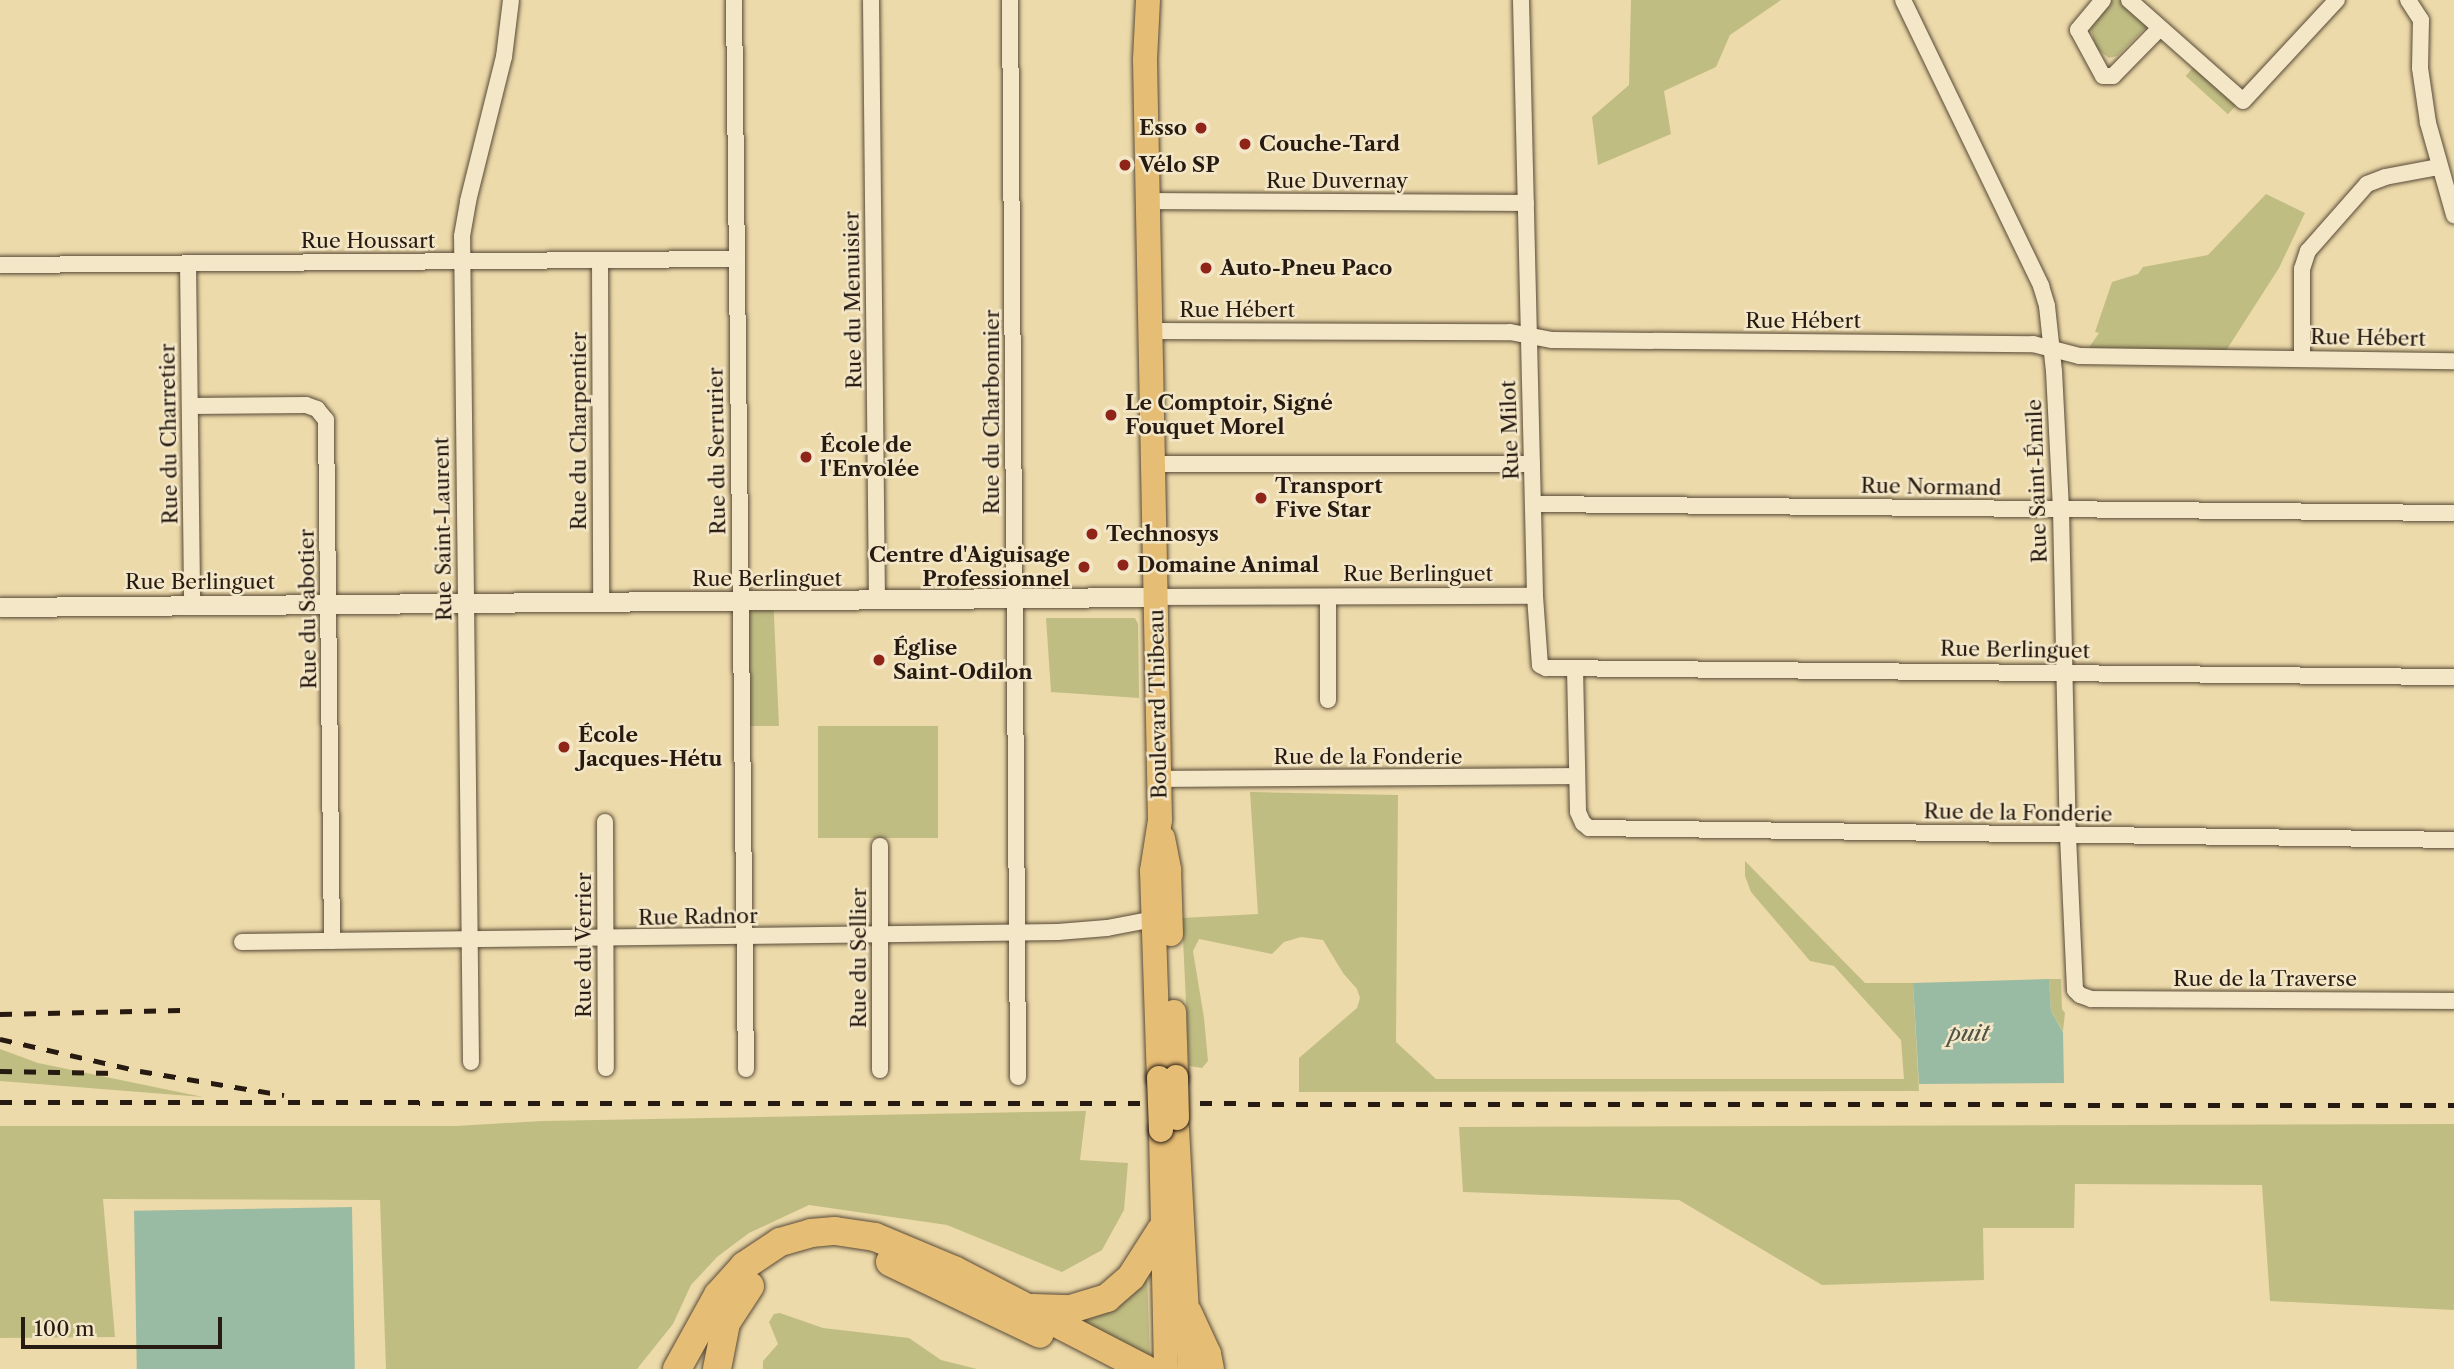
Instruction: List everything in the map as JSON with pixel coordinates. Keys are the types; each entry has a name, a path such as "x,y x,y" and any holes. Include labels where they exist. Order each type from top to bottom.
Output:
{"highway":[{"path":"1027,1307 1071,1309 1107,1298 1131,1276 1161,1230"},
{"path":"677,1369 715,1301 740,1269 775,1245 811,1233 855,1232 889,1241 1027,1307 1144,1369"},
{"path":"717,1369 726,1322 752,1283 791,1258 809,1252 838,1248 864,1252 893,1263 1110,1369"},
{"path":"1188,1313 1207,1354 1210,1369"}],"main road":[{"name":"Boulevard Thibeau","path":"1148,0 1145,61 1160,820 1170,870 1167,1077"},
{"name":"Boulevard Thibeau","path":"1160,820 1152,871 1154,919 1169,1129 1188,1313 1190,1369"},
{"name":"Boulevard Thibeau","path":"1166,1369 1161,1230 1169,1129"}],"street":[{"name":"Rue Saint-Laurent","path":"471,1062 462,261 464,218 505,57 511,0"},
{"name":"Rue du Serrurier","path":"734,0 746,1069"},
{"name":"Rue du Menuisier","path":"872,0 877,601"},
{"name":"Rue du Charbonnier","path":"1010,0 1018,1077"},
{"name":"Rue Milot","path":"1521,0 1535,596 1540,665 1575,668"},
{"name":"Rue Saint-Émile","path":"1903,0 2041,286 2048,306 2061,509 2068,835 2073,979 2077,993"},
{"path":"2102,0 2078,30 2098,71 2104,77 2114,75 2160,28"},
{"path":"2129,0 2243,101 2337,0"},
{"path":"2408,0 2421,20 2421,76 2440,167 2454,215"},
{"path":"2302,358 2302,269 2308,251 2367,184 2385,177 2440,167"},
{"name":"Rue Duvernay","path":"1148,201 1525,203"},
{"name":"Rue Houssart","path":"0,265 736,259"},
{"name":"Rue du Charpentier","path":"600,260 601,602"},
{"name":"Rue du Charretier","path":"188,263 192,605"},
{"name":"Rue Hébert","path":"1151,331 1510,332 1552,340 2033,344 2079,356 2454,360"},
{"name":"Rue du Sabotier","path":"190,406 306,405 317,408 324,416 327,426 332,941"},
{"path":"1153,464 1532,464"},
{"name":"Rue Normand","path":"1533,505 2454,513"},
{"name":"Rue Berlinguet","path":"0,607 1535,596"},
{"path":"1328,597 1328,700"},
{"name":"Rue Berlinguet","path":"1575,668 2454,677"},
{"path":"1575,668 1577,776"},
{"name":"Rue de la Fonderie","path":"1159,779 1577,776 1578,812 1583,823 1599,829 2454,840"},
{"name":"Rue du Verrier","path":"605,822 606,1068"},
{"name":"Rue du Sellier","path":"880,846 880,1070"},
{"name":"Rue Radnor","path":"242,942 1018,933 1084,931 1154,919"},
{"name":"Rue de la Traverse","path":"2077,993 2091,999 2454,1001"}],"shaded area":[{"path":"1631,0 1781,0 1730,35 1716,67 1664,91 1671,134 1598,165 1592,117 1629,85"},
{"path":"2102,0 2130,0 2153,20 2117,56 2109,58 2096,48 2088,17"},
{"path":"2201,59 2243,97 2228,114 2186,76"},
{"path":"2266,194 2305,213 2279,268 2222,357 2086,352 2099,333 2095,332 2112,282 2138,274 2143,267 2208,255"},
{"path":"744,593 773,594 779,726 743,726"},
{"path":"1046,618 1135,618 1138,624 1139,698 1051,692"},
{"path":"818,726 938,726 938,838 818,838"},
{"path":"1250,792 1398,795 1396,1042 1436,1079 1904,1079 1901,1040 1834,966 1810,961 1751,892 1745,876 1745,861 1865,983 1913,983 1919,1091 1299,1092 1299,1058 1357,1008 1360,998 1357,989 1343,973 1323,940 1301,937 1284,942 1272,954 1199,939 1193,951 1208,1061 1202,1068 1189,1066 1182,918 1258,914"},
{"path":"2049,979 2061,979 2062,1009 2065,1013 2063,1031 2051,1011"},
{"path":"0,1049 38,1063 203,1097 0,1081"},
{"path":"1086,1111 1080,1160 1128,1163 1124,1210 1102,1250 1062,1272 947,1225 809,1205 749,1233 717,1257 691,1285 673,1324 637,1369 386,1369 380,1200 103,1199 115,1337 0,1338 0,1126 456,1126 542,1121"},
{"path":"2454,1124 2454,1310 2270,1301 2262,1185 2075,1184 2074,1228 1983,1228 1984,1280 1822,1285 1679,1200 1463,1192 1459,1127"},
{"path":"1147,1272 1150,1360 1055,1314"},
{"path":"780,1313 823,1328 909,1338 941,1360 977,1369 763,1369 763,1361 778,1344 769,1322 774,1314"}],"water":[{"name":"puit","path":"2049,979 2051,1011 2063,1032 2064,1083 1919,1084 1913,983"},
{"path":"352,1207 355,1369 137,1369 134,1211"}],"railway":[{"path":"0,1014 181,1010"},
{"path":"0,1039 140,1071 284,1095"},
{"path":"0,1071 116,1073"},
{"path":"0,1102 2454,1105"}],"place":[{"name":"Esso","path":"1201,128"},
{"name":"Couche-Tard","path":"1245,144"},
{"name":"Vélo SP","path":"1125,165"},
{"name":"Auto-Pneu Paco","path":"1206,268"},
{"name":"Le Comptoir, Signé Fouquet Morel","path":"1111,415"},
{"name":"École de l'Envolée","path":"806,457"},
{"name":"Transport Five Star","path":"1261,498"},
{"name":"Technosys","path":"1092,534"},
{"name":"Domaine Animal","path":"1123,565"},
{"name":"Centre d'Aiguisage Professionnel","path":"1084,567"},
{"name":"Église Saint-Odilon","path":"879,660"},
{"name":"École Jacques-Hétu","path":"564,747"}]}
